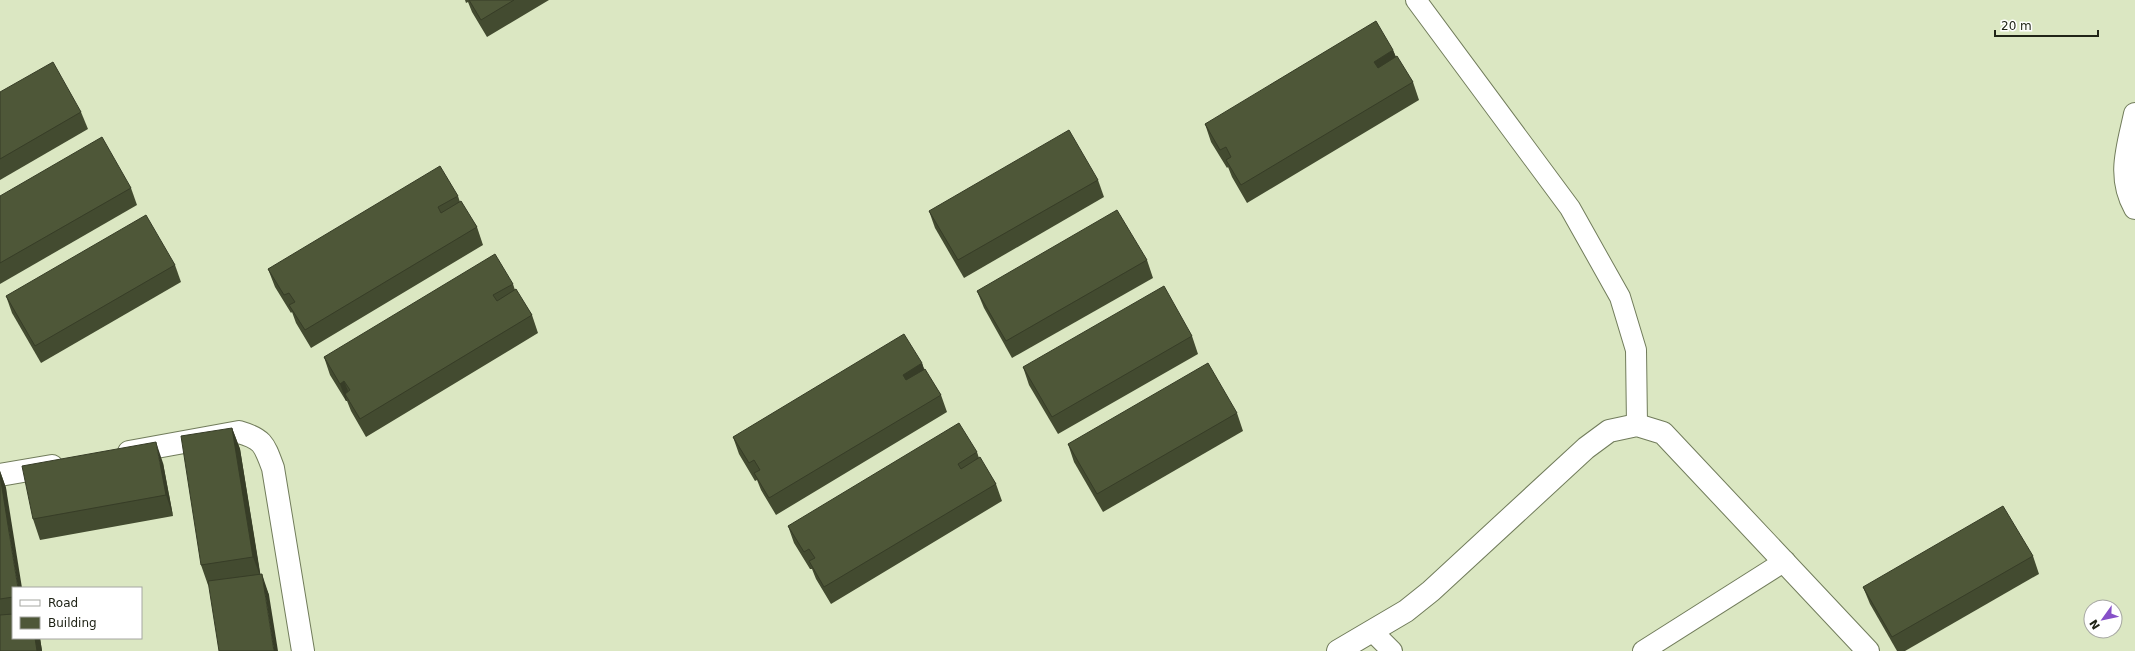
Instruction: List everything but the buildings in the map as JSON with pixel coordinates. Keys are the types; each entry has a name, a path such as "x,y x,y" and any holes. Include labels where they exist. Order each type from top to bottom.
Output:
{"street":[{"path":"2135,114 2125,157 2124,179 2129,197 2135,208"},
{"path":"1338,651 1373,632 1406,611 1431,591 1586,448 1609,431 1637,424 1663,433 1868,651"},
{"path":"108,456 239,432 256,437 266,449 273,468 303,651"},
{"path":"0,475 69,463"}],"lane":[{"path":"1416,0 1570,208 1620,298 1636,350 1637,424"},
{"path":"1643,651 1785,561"},
{"path":"1373,632 1392,651"}]}
